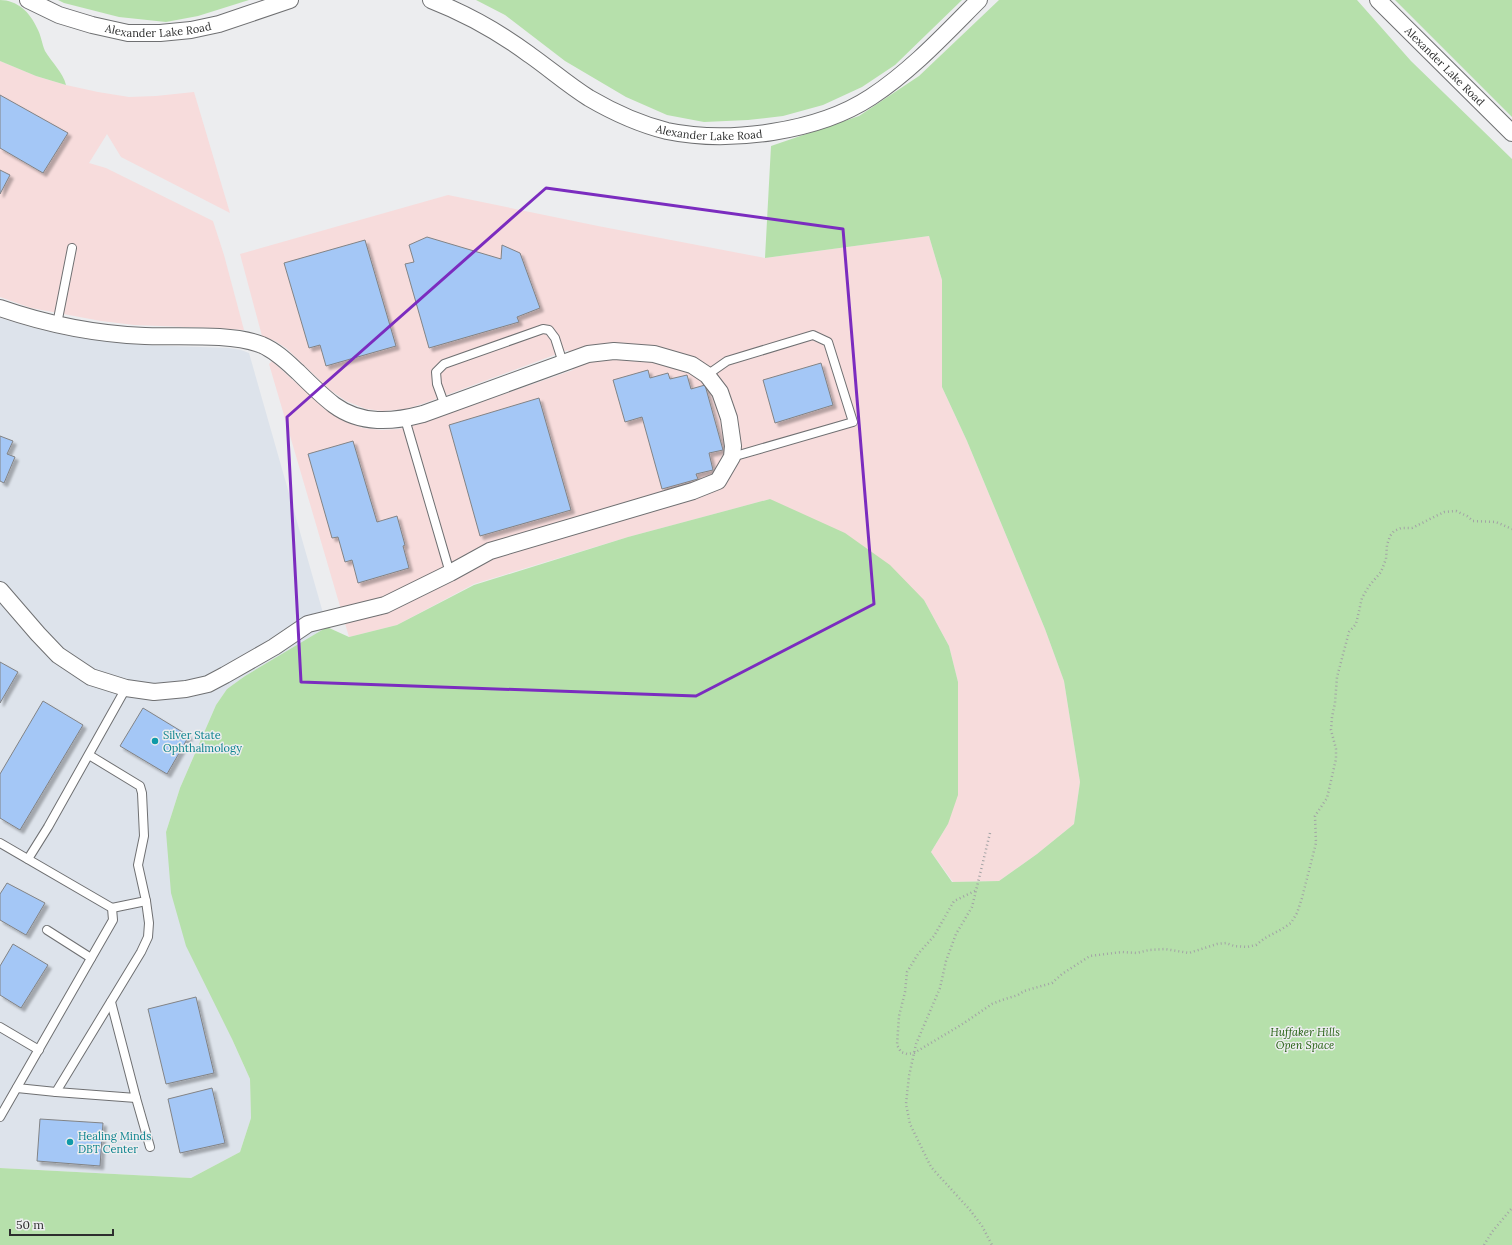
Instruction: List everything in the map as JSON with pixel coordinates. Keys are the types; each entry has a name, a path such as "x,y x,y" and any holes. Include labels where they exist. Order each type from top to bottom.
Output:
{"street":[{"name":"Alexander Lake Road","path":"28,0 59,15 128,33 160,33 191,30 219,24 290,0"},
{"name":"Alexander Lake Road","path":"431,0 459,11 487,26 529,54 570,86 614,112 640,123 667,130 697,135 730,136 763,133 796,127 824,119 870,98 914,63 979,0"},
{"name":"Alexander Lake Road","path":"1378,0 1512,133"},
{"path":"0,308 57,324 112,333 143,336 224,338 245,340 262,345 276,352 334,405 349,413 368,419 384,421 405,418 445,406 588,354 614,351 654,354 692,365 707,375 720,392 728,418 733,446 732,457 718,481 693,491 490,551 450,573 385,605 308,624 274,647 208,684 186,689 154,692 126,688 91,677 58,655 0,590"}],"lane":[{"path":"57,324 72,248"},
{"path":"445,406 437,384 436,372 444,364 543,329 549,330 555,338 563,363"},
{"path":"707,375 727,361 813,335 828,342 853,422 732,457"},
{"path":"405,418 450,573"},
{"path":"28,859 89,756 126,688"},
{"path":"56,1092 141,952 148,937 149,923 146,901 138,865 144,836 142,793 140,786 89,756"},
{"path":"0,843 112,908 146,901"},
{"path":"0,1117 113,920 112,908"},
{"path":"47,930 91,958"},
{"path":"111,1002 150,1147"},
{"path":"0,1027 39,1050"},
{"path":"17,1088 136,1098"}],"path":[{"path":"975,891 954,902 934,936 915,959 907,972 905,992 899,1016 897,1045 901,1052 906,1054 914,1053 961,1025 992,1004 1052,982 1090,956 1122,952 1136,953 1165,949 1189,953 1217,944 1226,943 1234,946 1247,947 1256,945 1291,923 1297,913 1302,898 1316,843 1315,816 1327,798 1336,759 1336,749 1331,730 1337,677 1349,632 1356,624 1362,598 1369,586 1381,572 1386,559 1387,546 1390,536 1394,531 1401,528 1412,528 1444,512 1456,511 1467,516 1473,521 1496,522 1512,528"},
{"path":"990,833 972,907 956,934 946,961 940,988 916,1044 909,1076 906,1104 910,1124 931,1167 970,1210 982,1226 992,1245"},
{"path":"1484,1245 1492,1232 1512,1208"}],"highlighted area":[{"path":"546,188 843,229 874,604 696,696 301,682 287,417"}],"shaded area":[{"path":"0,61 36,76 66,85 129,97 194,92 230,213 121,157 107,134 89,163 106,168 213,221 224,255 244,330 134,325 101,321 31,308 0,297"},
{"path":"448,195 765,258 929,236 942,280 942,387 967,441 1045,629 1064,681 1080,782 1074,824 1037,854 999,881 953,882 931,852 948,824 958,682 949,646 924,600 770,499 628,537 474,584 397,625 349,637 269,364 272,361 326,410 344,421 363,428 382,430 399,429 422,423 573,370 568,350 406,409 383,411 366,409 346,401 330,390 286,348 275,341 262,336 240,254"},
{"path":"0,318 65,335 107,341 142,345 229,348 249,353 327,627 245,676 227,689 216,705 180,788 166,832 232,1039 250,1079 251,1118 240,1152 191,1178 0,1168"}],"green space":[{"path":"0,0 12,2 22,8 31,17 45,51 65,80 66,85 36,76 0,61"},
{"path":"58,0 249,0 198,16 166,22 119,17 64,3"},
{"path":"476,0 962,0 895,65 862,87 823,105 783,116 748,120 704,122 667,115 626,97 565,61 505,15"},
{"name":"Huffaker Hills Open Space","path":"999,0 1357,0 1411,61 1512,159 1512,1245 0,1245 0,1168 191,1178 240,1152 251,1118 250,1079 186,946 171,893 166,832 180,788 216,705 227,689 245,676 327,627 349,637 397,625 474,585 628,537 770,499 845,533 890,565 924,600 949,646 958,682 958,795 948,824 931,852 952,882 999,881 1037,854 1074,824 1080,782 1064,681 1045,629 967,441 942,387 942,280 929,236 765,258 771,146 859,116 919,76"},
{"path":"1395,0 1512,0 1512,117"}],"building":[{"path":"0,95 68,133 43,173 0,148"},
{"path":"0,170 10,175 0,194"},
{"path":"427,237 501,259 502,245 520,253 540,308 517,317 519,322 429,348 405,264 414,262 409,245"},
{"path":"365,240 396,346 326,366 320,345 309,348 284,263"},
{"path":"821,363 833,405 775,423 763,380"},
{"path":"648,370 650,378 668,373 670,379 687,375 691,389 705,385 723,450 709,453 713,470 696,474 698,479 662,489 642,417 625,422 613,380"},
{"path":"539,398 571,510 480,536 449,425"},
{"path":"0,436 13,441 7,454 15,457 4,483 0,481"},
{"path":"353,441 377,522 397,516 405,545 403,546 409,568 358,583 352,560 345,562 338,537 332,538 308,454"},
{"path":"0,662 18,672 0,703"},
{"path":"43,701 83,725 20,830 0,818 0,774"},
{"name":"Silver State Ophthalmology","path":"143,708 189,736 167,774 120,746"},
{"path":"7,883 45,903 26,935 0,920 0,894"},
{"path":"13,944 48,965 21,1008 0,995 0,966"},
{"path":"196,997 214,1073 166,1084 148,1009"},
{"path":"212,1088 225,1143 180,1153 168,1099"},
{"name":"Healing Minds DBT Center","path":"40,1119 103,1123 100,1166 37,1161"}],"place":[{"name":"Silver State Ophthalmology","path":"155,741"},
{"name":"Healing Minds DBT Center","path":"70,1142"}]}
